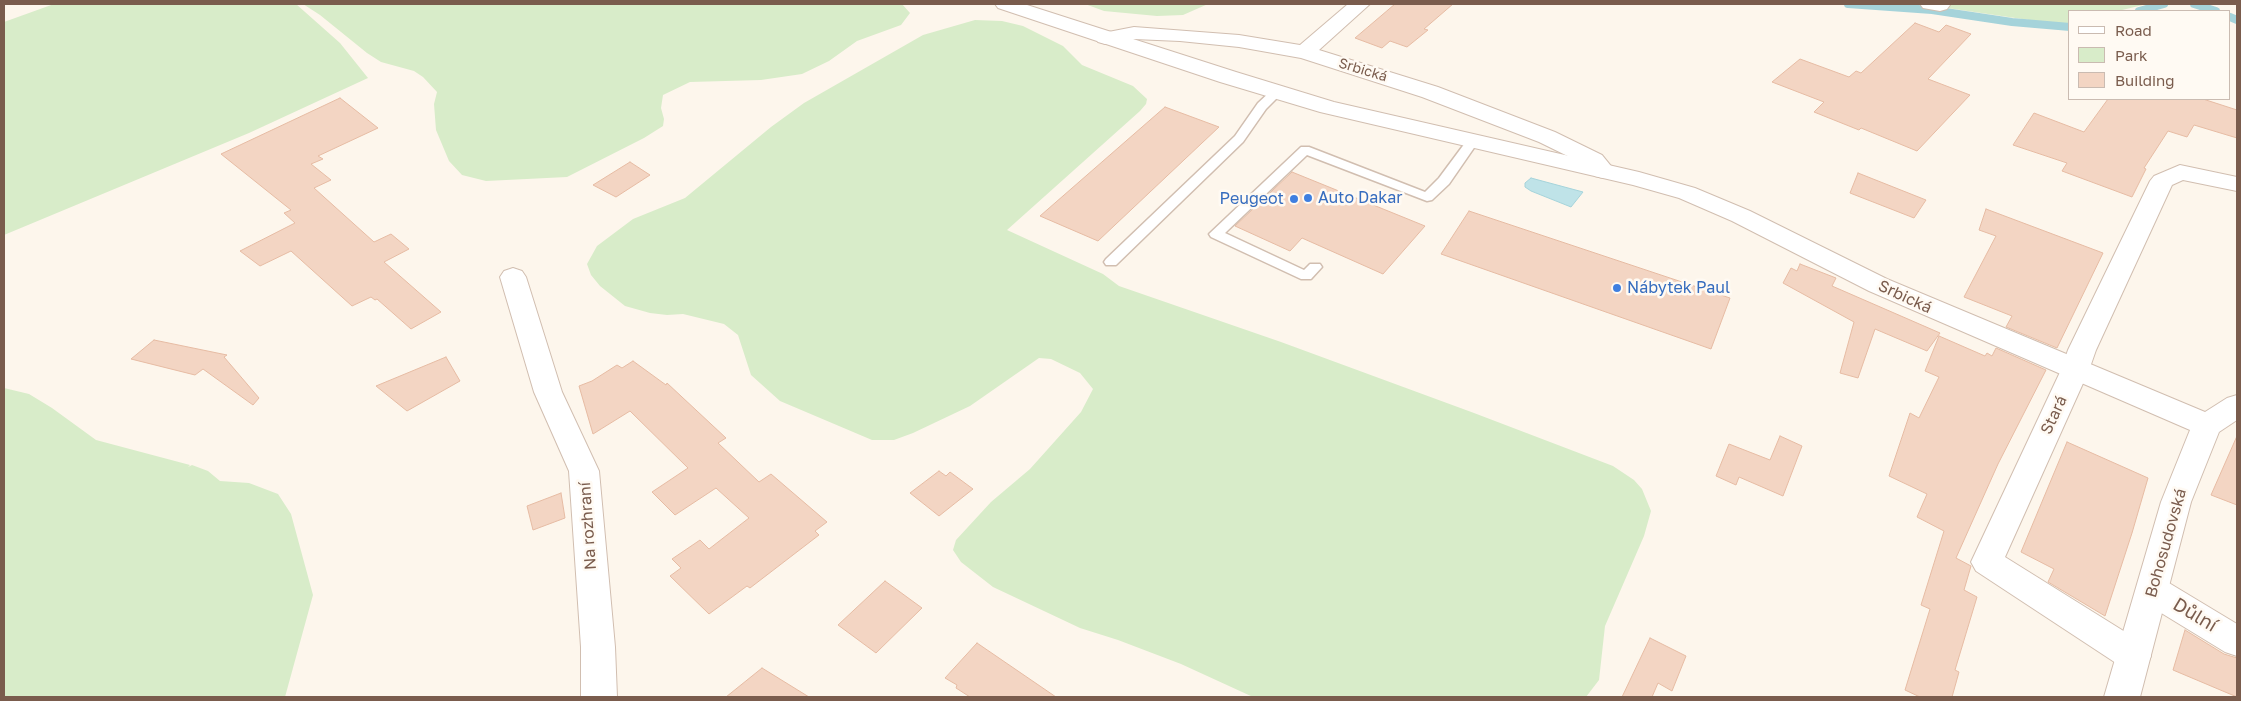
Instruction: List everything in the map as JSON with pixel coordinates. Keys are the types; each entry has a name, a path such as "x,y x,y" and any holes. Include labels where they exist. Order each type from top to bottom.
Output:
{"street":[{"name":"Srbická","path":"1005,4 1105,38 1277,92 1378,120 1667,187 1713,204 1878,284 2207,425"},
{"path":"1304,52 1360,4"},
{"name":"Srbická","path":"1105,38 1134,33 1180,36 1239,41 1304,52 1430,92 1547,137 1594,160 1603,171"},
{"name":"Stará","path":"2134,656 1987,562 2075,370 2082,350 2162,181 2180,172 2237,184"},
{"name":"Na rozhraní","path":"513,277 548,392 584,471 598,647 599,697"},
{"path":"2207,425 2237,406"},
{"name":"Bohosudovská","path":"2122,697 2176,502 2207,425"},
{"name":"Důlní","path":"2152,590 2237,640"}],"lane":[{"path":"1111,262 1239,139 1262,106 1277,92"},
{"path":"1315,267 1306,276 1216,234 1305,150 1427,197 1444,181 1472,142"}],"green space":[{"path":"54,4 296,4 340,43 368,78 249,133 4,235 4,22"},
{"path":"303,4 902,4 910,13 901,25 857,41 829,61 802,74 761,80 690,82 663,95 661,108 664,119 663,126 644,138 567,177 486,181 462,175 449,161 436,130 434,104 437,92 423,77 414,71 381,62"},
{"path":"1085,4 1208,4 1183,15 1157,16 1104,11"},
{"path":"1920,4 2147,4 2122,10 2068,10 2068,26"},
{"path":"975,20 1002,21 1023,26 1063,46 1082,65 1133,86 1147,99 1146,104 1140,111 1007,230 1103,274 1119,286 1281,342 1474,413 1613,466 1634,480 1642,489 1651,511 1644,536 1605,626 1599,680 1586,697 1253,697 1181,664 1080,628 993,587 961,562 953,550 956,540 991,502 1030,469 1081,412 1093,389 1080,373 1051,359 1039,358 970,406 894,440 872,440 780,401 751,375 738,335 724,324 683,314 650,313 625,306 600,286 591,275 587,264 597,246 633,219 685,198 771,127 804,103 923,35"},
{"path":"4,388 29,394 96,440 190,465 188,467 192,465 208,471 220,481 249,483 278,494 291,514 313,595 285,697 4,697"}],"water":[{"path":"1531,178 1583,192 1571,207 1525,187 1525,183"}],"building":[{"path":"1395,4 1453,4 1424,29 1428,30 1407,47 1390,41 1382,48 1355,38"},
{"path":"1915,23 1939,32 1946,25 1971,34 1928,79 1970,95 1917,151 1861,128 1859,130 1814,112 1824,102 1772,82 1800,59 1849,77 1856,71 1861,73"},
{"path":"340,98 378,128 318,156 323,159 311,164 331,180 314,188 374,242 391,234 409,249 384,262 441,312 411,329 377,299 375,300 371,297 352,306 291,251 260,266 240,251 295,223 284,213 291,210 221,154"},
{"path":"2107,100 2206,100 2237,110 2237,138 2194,125 2187,137 2168,131 2144,168 2146,169 2132,197 2062,171 2067,163 2013,145 2034,113 2084,132"},
{"path":"1165,107 1219,127 1098,241 1040,216"},
{"path":"630,162 650,175 616,197 593,185"},
{"name":"Auto Dakar","path":"1292,172 1425,226 1383,274 1302,238 1290,251 1235,226"},
{"path":"1858,173 1926,200 1914,218 1850,193"},
{"path":"1986,209 2103,253 2057,348 2006,327 2012,316 1964,297 1996,236 1979,230"},
{"name":"Nábytek Paul","path":"1469,211 1730,298 1711,349 1441,254"},
{"path":"1800,264 1836,278 1832,286 1940,333 1927,351 1875,329 1858,378 1840,373 1854,322 1783,283 1791,268 1797,271"},
{"path":"1939,336 1985,356 1987,353 1992,356 1996,348 2046,370 1998,464 1956,558 1971,566 1964,590 1977,597 1955,670 1959,672 1952,697 1920,697 1905,690 1930,609 1921,605 1944,531 1917,517 1927,494 1889,476 1910,413 1919,418 1939,377 1925,371"},
{"path":"154,340 227,355 224,357 259,398 253,405 203,369 195,375 131,359"},
{"path":"446,357 460,381 407,411 376,386"},
{"path":"633,361 666,385 667,383 726,438 718,443 759,482 771,474 827,522 815,531 819,535 750,588 747,586 709,614 670,576 681,568 672,559 700,540 709,549 749,518 716,488 675,515 652,492 688,468 630,411 593,434 579,386 592,381 617,365 622,368"},
{"path":"1780,436 1802,446 1783,496 1739,477 1736,485 1716,476 1729,444 1770,460"},
{"path":"2237,436 2237,505 2211,495"},
{"path":"2067,442 2148,478 2105,616 2048,582 2054,569 2021,552"},
{"path":"939,471 946,476 950,472 973,489 939,516 910,493"},
{"path":"561,493 565,518 533,530 527,506"},
{"path":"885,581 922,608 876,653 838,625"},
{"path":"2185,630 2224,654 2237,658 2237,697 2173,670"},
{"path":"1650,638 1686,656 1672,691 1658,683 1652,697 1622,697"},
{"path":"977,643 1056,697 970,697 956,688 957,685 945,678"},
{"path":"762,668 809,697 726,697"}],"waterway":[{"path":"1848,4 1932,10 2012,22 2068,27"},
{"path":"2143,10 2164,4"},
{"path":"2194,4 2213,10"},
{"path":"2231,17 2237,20"}],"place":[{"name":"Auto Dakar","path":"1308,198"},
{"name":"Peugeot","path":"1294,199"},
{"name":"Nábytek Paul","path":"1617,288"}]}
